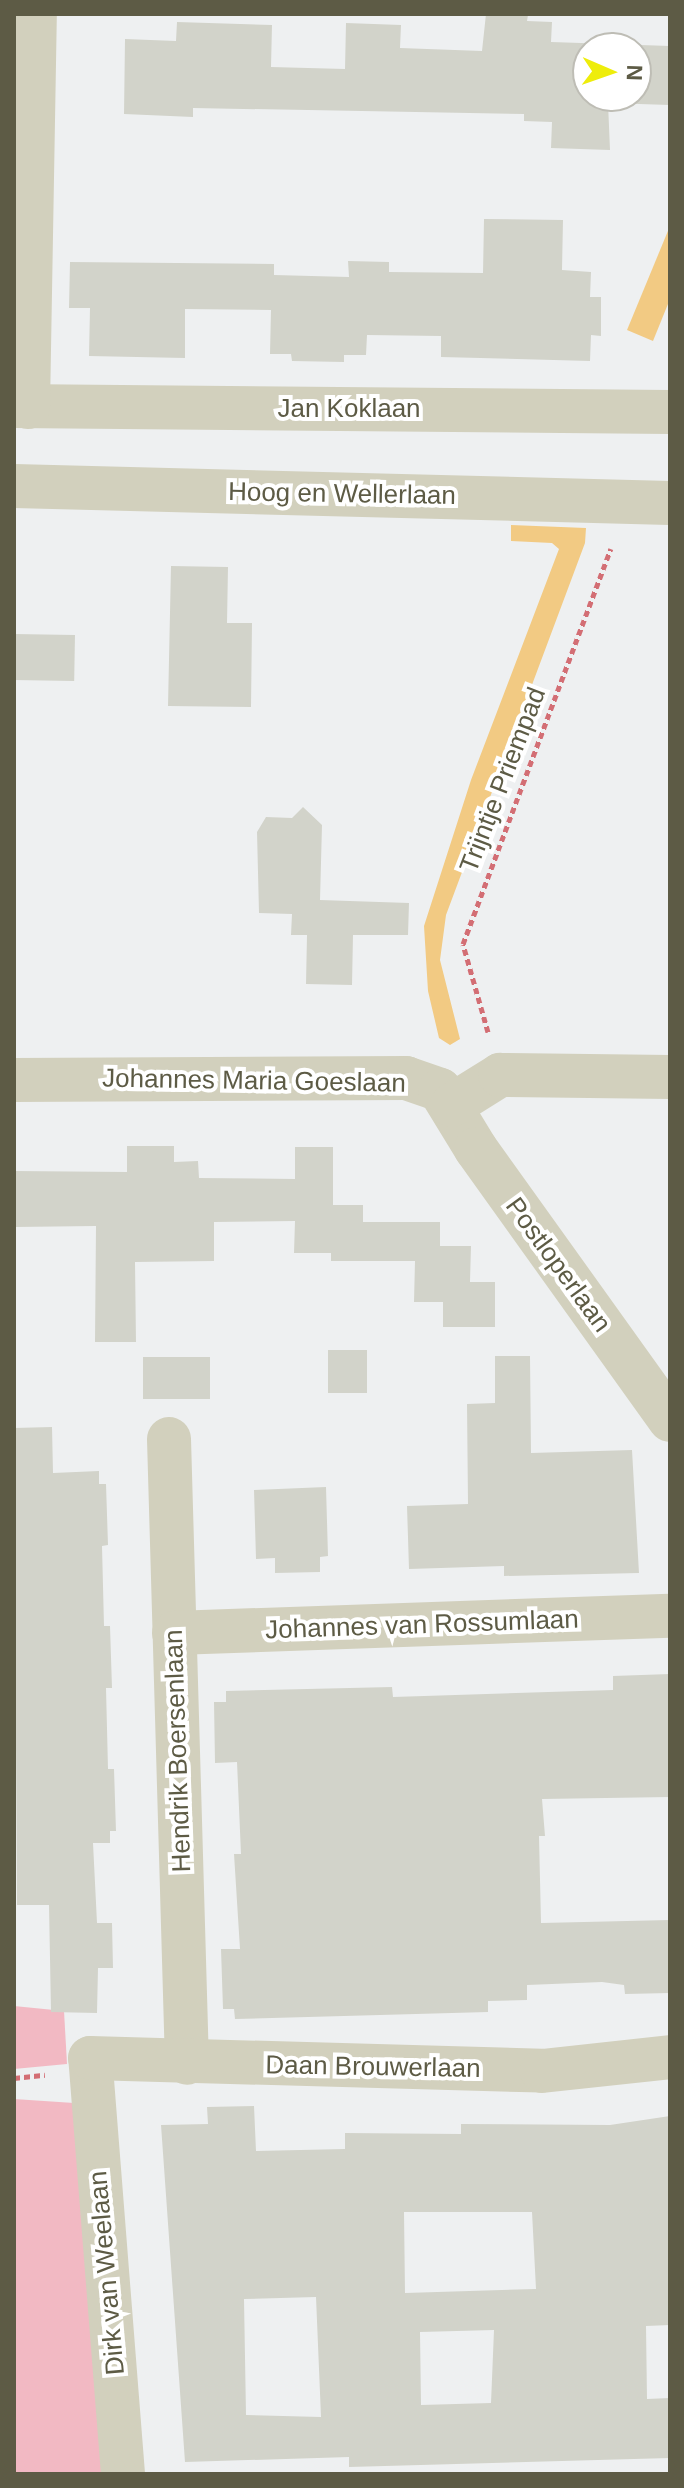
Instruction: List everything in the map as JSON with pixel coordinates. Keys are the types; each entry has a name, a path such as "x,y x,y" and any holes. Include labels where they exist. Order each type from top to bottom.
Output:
{"street":[{"name":"Jan Koklaan","path":"35,14 21,407 670,412"},
{"name":"Hoog en Wellerlaan","path":"14,486 650,502"},
{"path":"452,1105 500,1075 670,1077"},
{"name":"Johannes Maria Goeslaan","path":"14,1080 406,1078 440,1090 452,1105"},
{"name":"Postloperlaan","path":"452,1105 484,1160 670,1420"},
{"name":"Hendrik Boersenlaan","path":"169,1439 187,2063"},
{"name":"Johannes van Rossumlaan","path":"174,1633 670,1616"},
{"name":"Daan Brouwerlaan","path":"90,2072 90,2058 542,2071 670,2057"},
{"name":"Dirk van Weelaan","path":"90,2072 123,2474"}],"path":[{"name":"Trijntje Priempad","path":"500,1075 463,944 650,502"}],"shaded area":[{"path":"670,226 670,299 653,341 627,330"},
{"path":"511,525 586,528 585,543 446,915 440,960 460,1039 450,1045 439,1038 428,991 424,926 471,780 559,549 552,543 511,541"},
{"path":"14,2006 64,2011 67,2064 14,2069"},
{"path":"14,2099 74,2103 106,2474 14,2474"}],"building":[{"path":"486,14 528,15 527,21 552,22 551,42 572,43 572,112 608,112 610,150 551,148 552,122 524,121 524,114 193,108 193,117 124,114 125,39 176,41 177,22 272,25 271,67 345,69 346,23 401,25 400,48 482,51"},
{"path":"652,45 670,46 670,105 652,104"},
{"path":"484,219 563,220 562,270 591,272 590,297 601,297 601,336 591,335 590,361 441,357 441,336 367,335 366,355 344,355 344,362 292,361 291,354 270,354 271,310 185,309 185,358 89,356 90,308 69,308 70,262 274,264 274,275 349,277 348,261 389,262 389,272 483,273"},
{"path":"171,566 228,567 227,623 252,623 251,707 168,706"},
{"path":"14,634 75,635 74,681 14,680"},
{"path":"303,807 322,825 320,900 409,903 408,935 353,935 352,985 306,984 307,935 291,935 292,914 259,913 257,832 266,817 292,818"},
{"path":"127,1146 174,1146 174,1162 198,1161 199,1178 295,1179 295,1147 333,1147 333,1205 363,1205 363,1222 440,1222 440,1246 471,1246 470,1282 495,1282 495,1327 443,1327 443,1302 414,1302 415,1261 331,1261 331,1253 294,1253 295,1221 214,1222 214,1261 135,1262 136,1342 95,1342 96,1226 14,1227 14,1171 127,1172"},
{"path":"328,1350 367,1350 367,1393 328,1393"},
{"path":"495,1356 530,1356 531,1453 632,1450 639,1573 504,1576 504,1566 409,1569 407,1506 468,1504 467,1404 495,1403"},
{"path":"143,1357 210,1357 210,1399 143,1399"},
{"path":"52,1427 53,1473 99,1471 99,1484 106,1484 108,1545 102,1546 104,1626 110,1626 112,1688 106,1688 108,1769 114,1769 116,1831 110,1831 110,1843 93,1843 97,1923 112,1923 113,1968 98,1968 97,2013 51,2012 49,1905 17,1905 14,1428"},
{"path":"326,1487 328,1556 320,1557 320,1572 275,1573 275,1558 256,1559 254,1490"},
{"path":"670,1674 670,1797 542,1799 545,1836 539,1836 541,1923 670,1920 670,1993 625,1994 624,1985 602,1982 527,1985 527,2000 488,2001 488,2012 235,2019 234,2009 223,2009 221,1949 240,1949 234,1854 241,1854 237,1762 215,1763 214,1702 226,1702 226,1691 392,1687 393,1697 613,1690 613,1676"},
{"path":"254,2106 256,2151 345,2149 345,2133 461,2134 461,2124 610,2125 670,2116 670,2325 646,2326 647,2399 670,2398 670,2458 349,2467 349,2457 185,2462 161,2125 208,2124 207,2107","holes":["404,2212 532,2212 536,2289 405,2293","316,2297 321,2417 246,2415 244,2299","494,2330 491,2403 421,2405 420,2332"]}]}
